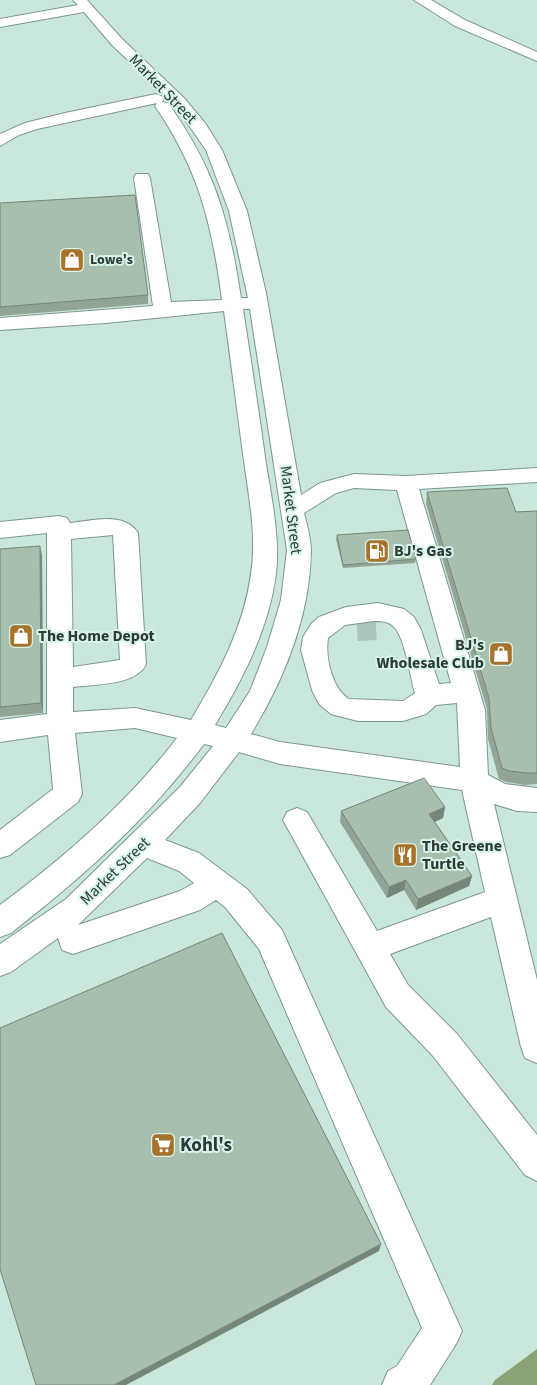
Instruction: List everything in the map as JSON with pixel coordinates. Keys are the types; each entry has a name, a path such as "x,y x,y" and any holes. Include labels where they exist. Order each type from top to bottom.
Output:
{"street":[{"path":"421,0 460,23 537,57"},
{"path":"0,17 75,5"},
{"path":"0,23 75,5"},
{"name":"Market Street","path":"0,922 60,878 132,812 199,732 227,686 250,632 263,582 265,554 262,511 220,225 202,170 177,124 75,5"},
{"name":"Market Street","path":"0,962 77,908 190,795 233,740 262,694 280,647 293,600 299,550 259,303 238,211 214,150 200,126 178,101 117,42 75,5"},
{"path":"481,17 494,23"},
{"path":"0,141 13,132 31,126 70,116 156,99"},
{"path":"142,178 162,305 170,310"},
{"path":"0,324 106,317 232,303 259,303"},
{"path":"293,510 328,488 354,481 406,483 537,475"},
{"path":"288,479 328,488"},
{"path":"406,483 472,710 474,781 537,1048"},
{"path":"0,530 60,524 60,723 68,794 0,846"},
{"path":"60,532 118,527 126,533 133,665 120,671 60,678"},
{"path":"429,695 410,635 404,621 398,616 378,612 342,615 330,622 316,640 324,693 332,702 345,708 363,711 417,708 429,695 467,692"},
{"path":"316,640 366,628 392,626 410,635"},
{"path":"0,731 60,723 135,718 233,740 280,753 354,762 474,781 498,794 517,799 537,800"},
{"path":"297,820 397,996 445,1045 537,1163"},
{"path":"143,844 189,862 236,898 271,940 443,1331 411,1380 402,1385"},
{"path":"73,940 189,900 217,884"},
{"path":"370,948 503,899"}],"green space":[{"path":"537,1349 537,1385 492,1385 495,1380"}],"building":[{"name":"Lowe's","path":"135,195 148,295 0,307 0,203"},
{"name":"BJ's Wholesale Club","path":"507,488 516,512 537,511 537,773 509,771 502,768 491,728 489,698 427,492"},
{"name":"BJ's Gas","path":"408,530 416,559 343,565 337,535"},
{"name":"The Home Depot","path":"40,546 41,703 0,707 0,549"},
{"name":"The Greene Turtle","path":"424,778 445,807 429,814 472,876 418,899 406,880 389,887 341,811"},
{"name":"Kohl's","path":"222,933 381,1244 114,1385 36,1385 0,1269 0,1028"}],"tunnel":[{"path":"357,628 376,627"}],"place":[{"name":"Lowe's","path":"72,260"},
{"name":"BJ's Gas","path":"377,551"},
{"name":"The Home Depot","path":"21,636"},
{"name":"BJ's Wholesale Club","path":"501,654"},
{"name":"The Greene Turtle","path":"405,855"},
{"name":"Kohl's","path":"163,1145"}]}
